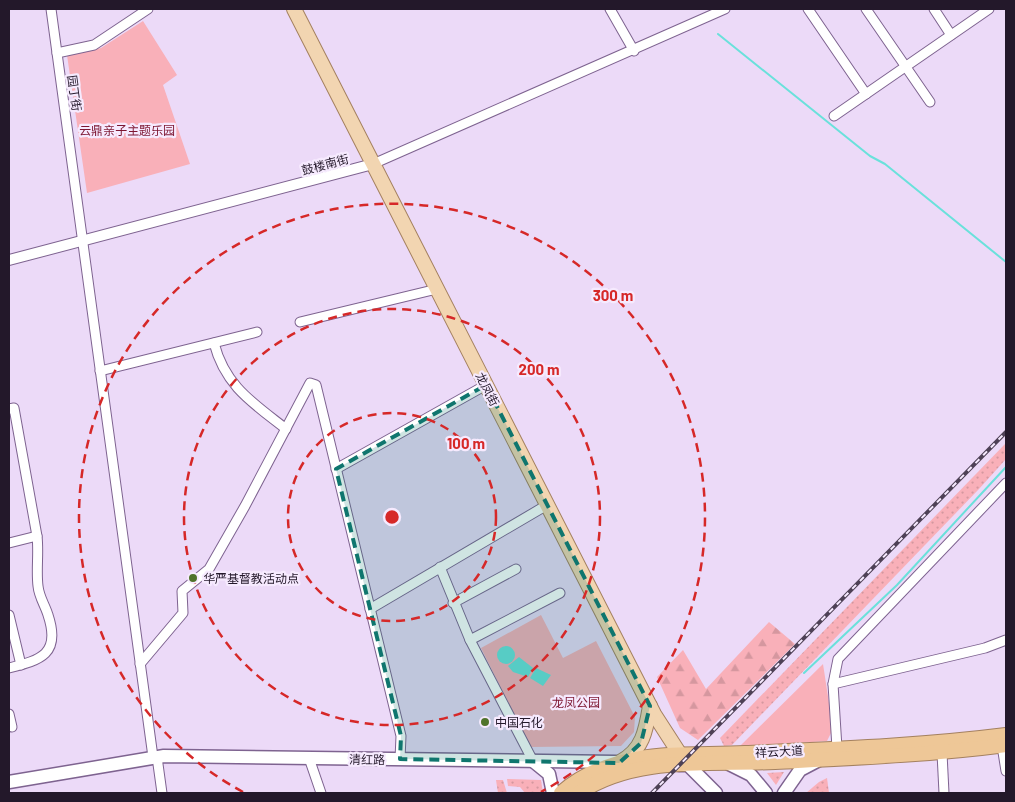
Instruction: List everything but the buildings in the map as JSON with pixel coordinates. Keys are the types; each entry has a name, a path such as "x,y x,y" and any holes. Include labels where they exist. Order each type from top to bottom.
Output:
{"highway":[{"name":"祥云大道","path":"579,793 598,783 628,772 684,759 837,748 1005,742"},
{"name":"祥云大道","path":"560,793 587,775 619,762 650,756 730,764 942,753 1005,742"}],"main road":[{"name":"龙凤街","path":"294,9 650,706 684,759"},
{"path":"619,762 632,755 641,743 650,706"},
{"name":"清红路","path":"9,782 155,757 619,762"},
{"path":"684,759 716,793"},
{"path":"784,793 800,770 820,760"},
{"path":"533,761 549,774 552,781 552,793"},
{"path":"730,764 751,775 766,793"}],"street":[{"name":"园丁街","path":"50,9 140,664 162,793"},
{"path":"57,53 94,45 148,9"},
{"path":"610,9 634,51"},
{"path":"808,9 866,94"},
{"path":"866,9 930,102"},
{"path":"934,9 951,35"},
{"path":"834,116 989,9"},
{"name":"鼓楼南街","path":"9,260 373,164 634,51 720,10"},
{"path":"300,322 437,288"},
{"path":"100,371 257,332"},
{"path":"214,343 225,373 241,394 286,430"},
{"path":"140,664 183,613 182,591 209,569 310,383 316,385 401,736 400,759"},
{"path":"336,470 486,385"},
{"path":"9,409 14,408 37,536 39,556 38,584 51,624 52,637 44,656 35,662 9,668"},
{"path":"837,748 833,684 838,659 1006,482"},
{"path":"370,609 547,505"},
{"path":"9,543 37,536"},
{"path":"440,567 453,603 470,640 533,761"},
{"path":"453,603 516,569"},
{"path":"470,640 560,593"},
{"path":"9,615 21,665"},
{"path":"833,684 985,648 1006,640"},
{"path":"9,714 12,727"},
{"path":"1005,742 1006,771"},
{"path":"942,753 944,793"},
{"path":"309,758 321,793"}],"highlighted area":[{"path":"486,385 650,706 641,743 619,763 400,759 401,736 336,469"}],"green space":[{"name":"云鼎亲子主题乐园","path":"143,21 177,75 163,85 190,164 87,193 67,55 101,48"},
{"path":"1006,443 1006,459 979,489 732,745 724,746 720,738"},
{"name":"龙凤公园","path":"541,615 563,658 596,641 635,717 634,732 621,746 530,747 481,648"},
{"path":"769,622 795,644 698,740 680,728 657,677 683,650 706,689"},
{"path":"823,664 833,729 827,741 739,747"},
{"path":"784,772 776,785 767,773"},
{"path":"827,778 829,793 806,793 819,782"},
{"path":"507,779 541,780 543,793 525,793 520,787 508,786"},
{"path":"496,780 503,780 507,793 498,793"}],"shaded area":[{"path":"502,646 510,646 515,651 513,662 502,664 497,659 497,651"},
{"path":"519,657 533,668 528,677 513,672 508,666"},
{"path":"536,668 551,675 543,686 530,678"}],"waterway":[{"path":"718,34 870,156 885,164 1006,262"},
{"path":"804,673 897,585 1006,467"}],"railway":[{"path":"652,793 1006,432"}],"place":[{"name":"华严基督教活动点","path":"193,578"},
{"name":"中国石化","path":"485,722"}]}
